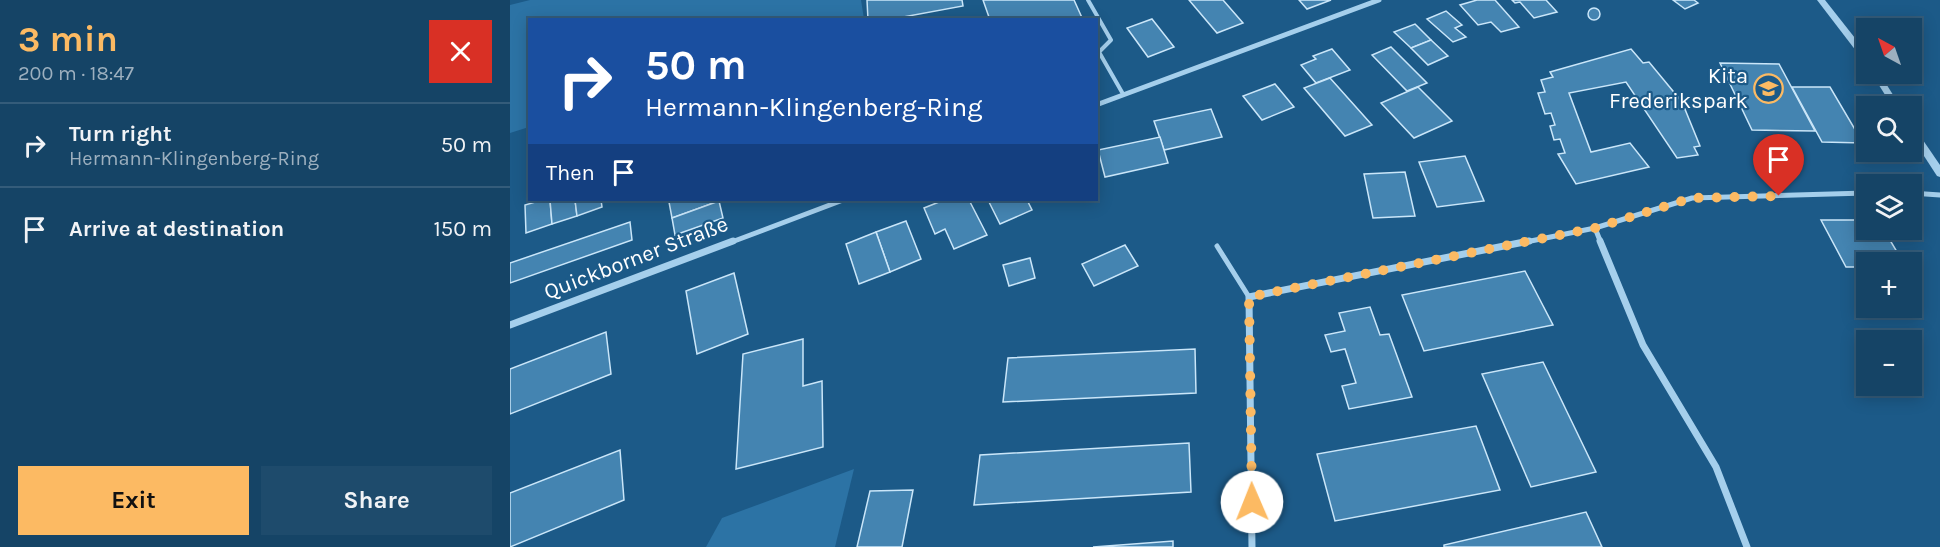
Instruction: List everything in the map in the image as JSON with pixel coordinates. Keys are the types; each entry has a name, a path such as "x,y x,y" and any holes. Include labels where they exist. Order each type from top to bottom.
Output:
{"street":[{"path":"1098,104 1376,0"},
{"path":"1821,0 1856,45"},
{"path":"1922,146 1940,173"},
{"path":"1252,547 1249,297 1595,228 1692,198 1856,194"},
{"path":"1922,194 1940,195"},
{"name":"Quickborner Straße","path":"510,325 828,202"},
{"path":"1595,228 1643,345 1716,467 1747,547"}],"lane":[{"path":"1088,0 1111,40 1099,52 1124,94"},
{"path":"1217,246 1249,297"}],"shaded area":[{"path":"530,0 861,0 864,18 528,18 528,127 510,133 510,5"},
{"path":"854,469 835,547 706,547 722,518"}],"building":[{"path":"867,0 962,0 963,6 898,18 868,18"},
{"path":"983,0 1074,0 1082,18 989,18"},
{"path":"1189,0 1223,0 1243,23 1217,33"},
{"path":"1299,0 1331,0 1307,9"},
{"path":"1477,0 1495,0 1519,27 1501,32 1491,22 1478,25 1460,5"},
{"path":"1512,0 1546,0 1557,12 1534,18 1520,2 1515,3"},
{"path":"1673,0 1694,0 1698,3 1685,9"},
{"path":"1594,8 1600,14 1594,20 1588,14"},
{"path":"1446,11 1462,25 1455,28 1466,37 1453,42 1427,19"},
{"path":"1152,19 1174,47 1148,57 1127,28"},
{"path":"1415,24 1431,40 1411,48 1394,32"},
{"path":"1431,40 1448,56 1428,65 1411,48"},
{"path":"1391,47 1427,83 1407,91 1372,55"},
{"path":"1332,49 1350,70 1316,83 1301,65 1316,59 1313,56"},
{"path":"1631,49 1643,63 1649,62 1682,102 1700,146 1694,147 1698,155 1677,158 1626,82 1569,93 1591,152 1630,143 1649,167 1576,184 1558,154 1565,153 1560,139 1554,140 1550,126 1555,125 1551,113 1545,114 1538,93 1545,92 1541,80 1553,77 1550,72"},
{"path":"1720,63 1779,64 1815,131 1752,130"},
{"path":"1330,78 1372,125 1345,136 1304,88"},
{"path":"1275,84 1294,107 1262,120 1243,96"},
{"path":"1418,87 1452,121 1414,138 1381,103"},
{"path":"1792,87 1830,87 1856,131 1856,143 1822,142"},
{"path":"1211,109 1222,137 1164,150 1154,121"},
{"path":"1160,137 1168,163 1105,177 1098,150"},
{"path":"1465,156 1484,201 1437,207 1419,162"},
{"path":"1405,172 1415,216 1373,218 1364,174"},
{"path":"539,201 550,201 552,224 526,233 525,205"},
{"path":"550,201 575,201 577,216 552,224"},
{"path":"575,201 601,201 602,207 577,216"},
{"path":"673,201 719,201 672,218 669,202"},
{"path":"719,201 723,218 675,235 672,218"},
{"path":"942,201 970,201 987,235 954,249 945,229 935,234 924,208"},
{"path":"988,201 1028,201 1032,210 1000,224"},
{"path":"1821,220 1856,220 1856,240 1890,240 1897,252 1856,252 1856,267 1846,267"},
{"path":"906,221 921,259 890,272 876,232"},
{"path":"630,222 632,240 510,283 510,263"},
{"path":"876,232 890,272 859,284 846,244"},
{"path":"1125,245 1138,266 1094,286 1082,264"},
{"path":"1030,258 1035,278 1009,286 1003,265"},
{"path":"1525,271 1553,325 1424,351 1402,295"},
{"path":"734,273 748,334 697,354 686,291"},
{"path":"1370,307 1380,335 1389,334 1412,397 1349,409 1342,386 1356,383 1345,349 1331,352 1325,335 1345,331 1339,313"},
{"path":"606,332 611,374 510,414 510,369"},
{"path":"803,339 803,386 822,381 823,447 736,469 743,354"},
{"path":"1195,349 1196,393 1003,402 1008,358"},
{"path":"1543,362 1596,472 1531,487 1482,374"},
{"path":"1476,426 1500,490 1335,521 1317,454"},
{"path":"1189,443 1191,492 974,505 980,455"},
{"path":"620,450 624,500 510,547 510,493"},
{"path":"913,490 902,547 857,547 870,491"},
{"path":"1586,512 1602,547 1444,547 1444,545"},
{"path":"1173,541 1173,547 1093,547"}],"place":[{"name":"Kita Frederikspark","path":"1769,89"}],"route":[{"path":"1252,502 1249,297 1595,228 1692,198 1779,196"}]}
